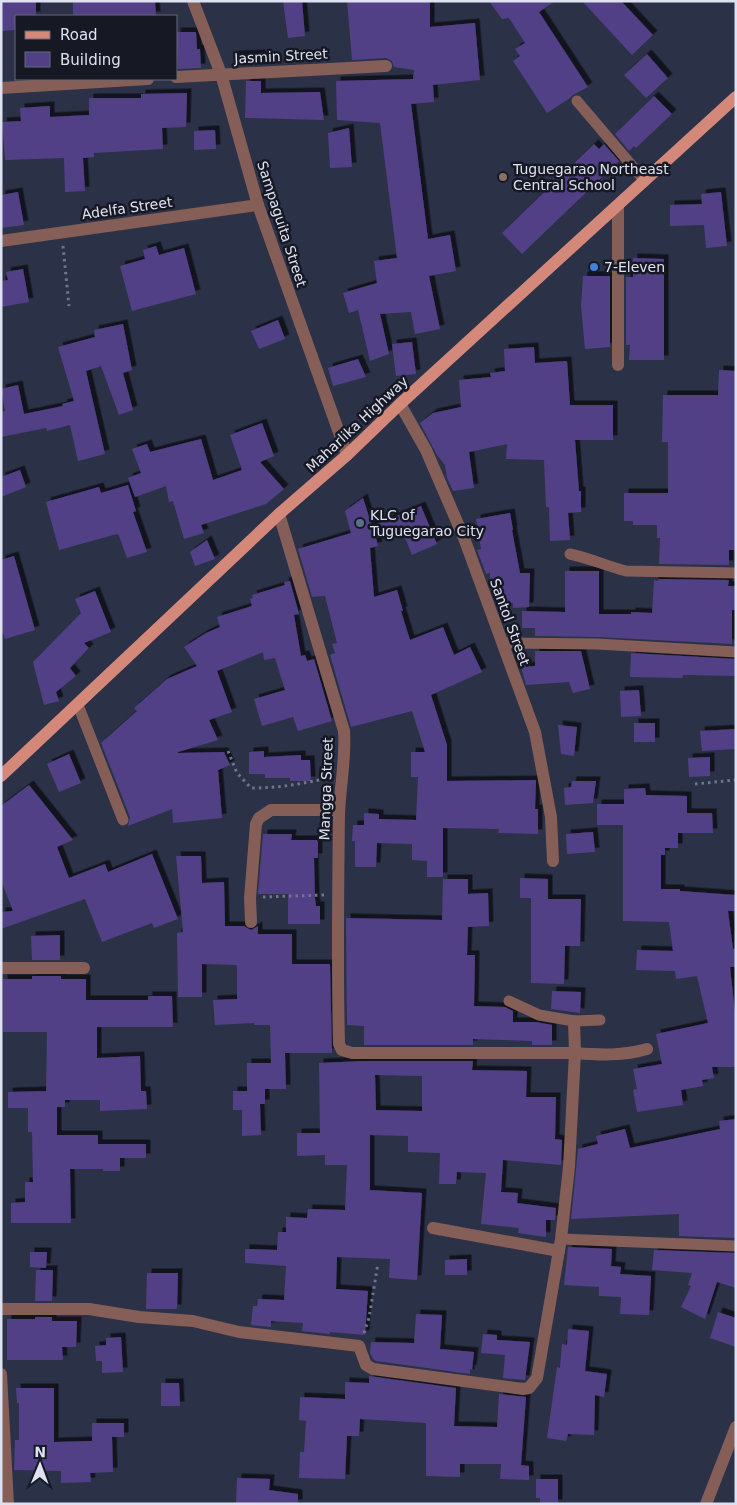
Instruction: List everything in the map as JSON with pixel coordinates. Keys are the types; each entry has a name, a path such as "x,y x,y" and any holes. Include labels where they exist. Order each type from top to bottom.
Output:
{"main road":[{"name":"Maharlika Highway","path":"1,776 279,514 347,455 400,404 736,97"}],"street":[{"name":"Sampaguita Street","path":"193,1 221,74 258,205 347,455"},
{"name":"Jasmin Street","path":"178,77 386,66"},
{"path":"1,88 132,80"},
{"name":"Adelfa Street","path":"1,241 258,205"},
{"path":"618,206 618,365"},
{"name":"Santol Street","path":"400,404 426,450 464,538 535,732 552,817 553,861"},
{"name":"Mangga Street","path":"279,514 344,731 345,752 339,810 338,894 339,1044 342,1050 352,1053 575,1054"},
{"path":"251,922 250,898 256,824 259,818 271,810 339,810"},
{"path":"1,968 84,968"},
{"path":"1,1309 89,1309 139,1318 193,1321 238,1332 359,1346 366,1365 373,1369 523,1389 529,1388 537,1378 560,1245 569,1166 575,1054 574,1021"},
{"path":"575,1054 612,1055 633,1053 647,1049"},
{"path":"433,1228 560,1245"},
{"path":"1,1374 3,1455 8,1504"},
{"path":"706,1504 736,1427"}],"lane":[{"path":"576,101 645,181"},
{"path":"570,554 592,559 610,567 626,571 736,573"},
{"path":"503,643 597,644 736,652"},
{"path":"78,705 123,820"},
{"path":"509,1001 539,1015 574,1021 600,1020"},
{"path":"560,1245 736,1246"}],"path":[{"path":"61,233 69,306"},
{"path":"228,751 237,773 251,788 301,784 342,775"},
{"path":"695,784 736,780"},
{"path":"250,898 338,894"},
{"path":"359,1346 369,1318 378,1263"}],"building":[{"path":"1,1 36,1 36,15 15,15 15,30 1,31"},
{"path":"73,1 155,1 156,15 73,15"},
{"path":"283,1 302,1 305,36 288,38"},
{"path":"347,1 430,1 430,27 475,23 480,80 433,85 434,102 411,104 428,239 450,235 456,271 429,276 440,329 415,334 411,312 380,314 389,354 370,361 358,310 349,313 343,293 377,283 374,261 397,258 380,123 337,120 336,81 413,79 414,70 394,67 392,61 386,58 352,60"},
{"path":"489,1 555,1 539,12 588,87 547,113 513,61 520,56 515,49 525,43 509,18 502,19"},
{"path":"582,1 621,1 653,35 632,55"},
{"path":"178,32 196,32 197,49 200,49 201,68 178,69"},
{"path":"261,54 261,64 234,66 234,55"},
{"path":"647,54 668,78 646,98 624,75"},
{"path":"246,81 261,81 261,93 320,92 324,120 245,118"},
{"path":"187,93 186,127 162,128 163,149 94,153 94,157 83,158 85,191 65,192 64,158 5,160 2,122 21,121 20,108 50,106 50,117 89,115 89,98 141,98 141,94"},
{"path":"654,96 672,114 636,148 634,146 629,151 615,134"},
{"path":"349,128 352,167 330,168 328,133"},
{"path":"215,130 216,149 194,150 194,131"},
{"path":"594,144 599,149 604,144 619,161 522,254 502,233"},
{"path":"18,192 24,225 1,228 1,195"},
{"path":"721,192 727,246 706,248 704,225 670,226 670,205 702,204 701,194"},
{"path":"156,246 159,255 184,248 196,294 132,311 120,266 145,259 143,250"},
{"path":"633,258 664,259 664,360 629,360 630,345 626,345 626,277 633,277"},
{"path":"23,269 29,302 1,307 1,281 8,280 6,272"},
{"path":"583,276 610,276 610,347 585,349 581,306"},
{"path":"278,320 285,339 259,349 251,331"},
{"path":"123,324 132,370 123,373 133,410 119,415 101,366 86,371 105,454 78,461 70,425 47,431 46,428 1,437 1,412 5,411 1,389 18,385 24,414 63,406 62,404 74,401 58,347 95,337 94,330"},
{"path":"412,342 416,374 396,376 392,344"},
{"path":"534,347 535,363 567,361 570,405 613,405 613,440 575,440 579,491 581,491 581,512 568,513 570,540 550,541 549,507 546,507 544,460 506,459 507,444 469,452 474,488 453,491 447,478 445,465 437,455 420,423 433,413 461,407 459,380 491,377 490,373 505,371 504,349"},
{"path":"358,359 366,377 333,386 328,368"},
{"path":"719,370 736,371 736,550 729,550 729,565 659,564 660,538 657,538 657,525 633,525 633,521 624,521 624,493 668,493 668,442 662,442 663,395 718,395"},
{"path":"262,423 274,456 260,462 284,489 266,504 201,525 204,533 184,539 173,501 169,502 166,486 135,497 128,478 141,473 132,449 147,444 150,452 201,439 213,480 242,470 230,435"},
{"path":"20,470 26,487 1,497 1,477"},
{"path":"128,485 136,511 133,512 147,552 127,558 117,534 59,550 46,502 99,487 101,493"},
{"path":"363,498 372,526 421,506 437,544 412,555 405,538 376,538 378,546 370,548 374,597 397,590 410,640 443,627 454,655 470,647 482,672 431,695 447,745 447,781 536,780 535,809 538,809 538,834 498,833 499,829 443,828 443,877 427,877 427,861 412,860 412,844 377,843 376,867 355,867 355,841 352,841 353,825 364,825 364,813 379,814 379,819 416,820 418,777 411,777 411,752 425,752 412,711 351,727 330,655 335,653 332,644 337,643 325,596 312,597 298,549 351,533 345,511"},
{"path":"510,513 520,573 530,573 529,607 513,608 513,603 496,603 490,584 490,573 486,574 477,550 481,549 476,519"},
{"path":"207,540 215,559 195,566 190,552"},
{"path":"14,556 35,630 5,639 1,628 1,560"},
{"path":"565,571 599,571 599,614 652,613 654,580 729,580 728,586 736,586 736,610 732,610 732,644 597,637 535,636 535,628 522,628 522,611 565,612"},
{"path":"290,581 299,614 294,615 301,656 305,655 307,661 314,659 332,721 298,731 293,717 262,726 254,699 285,690 275,658 264,660 263,652 217,671 232,712 209,720 218,740 178,753 224,752 230,765 218,770 222,818 173,823 172,809 128,826 130,817 101,743 137,711 134,708 167,679 197,666 184,647 206,633 220,627 217,617 252,606 250,599 253,598 252,595 285,585 284,582"},
{"path":"95,591 111,632 84,643 89,648 70,668 76,676 56,692 59,701 44,705 33,662 81,613 75,599"},
{"path":"535,651 581,651 590,689 573,693 569,682 526,685 521,667 535,666"},
{"path":"631,653 736,659 736,676 630,677"},
{"path":"639,690 641,716 621,717 620,691"},
{"path":"634,723 655,723 655,742 634,742"},
{"path":"558,725 577,727 574,756 561,754"},
{"path":"736,729 736,749 702,751 700,731"},
{"path":"264,751 264,757 301,755 301,760 310,760 311,781 290,781 290,778 265,778 265,774 249,774 249,752"},
{"path":"69,754 81,783 59,792 47,764"},
{"path":"710,757 710,776 689,777 688,758"},
{"path":"572,781 596,781 593,803 565,805 564,788 571,787"},
{"path":"29,785 73,840 57,847 69,878 105,864 108,872 152,854 178,919 154,928 152,923 102,942 85,899 1,929 1,912 13,911 1,880 1,806"},
{"path":"645,788 646,795 687,796 687,813 712,813 713,833 678,833 678,848 665,848 665,855 661,855 661,889 680,889 680,891 736,895 736,911 728,911 733,949 736,948 736,967 730,967 736,1022 736,1067 712,1067 714,1078 702,1080 703,1086 681,1090 683,1105 637,1112 633,1090 637,1089 633,1069 662,1064 656,1034 708,1023 697,976 676,979 675,971 636,970 637,950 673,951 669,922 623,921 623,825 597,825 597,804 624,804 624,789"},
{"path":"593,832 595,852 567,854 566,834"},
{"path":"263,834 292,834 291,840 318,840 318,858 314,858 315,899 316,906 320,906 320,924 288,924 288,894 258,894"},
{"path":"176,856 201,856 202,883 224,882 225,926 244,926 251,930 258,926 258,934 292,934 292,964 330,964 332,1053 285,1053 286,1089 265,1089 265,1104 260,1104 261,1135 242,1136 242,1110 233,1110 233,1091 247,1091 247,1063 271,1063 270,1025 254,1025 254,1023 215,1025 213,1000 237,999 237,965 202,964 202,997 178,997 177,933 183,932"},
{"path":"520,878 548,879 548,899 581,899 580,946 565,946 564,984 531,983 531,898 520,898"},
{"path":"443,879 468,879 468,894 488,893 489,926 468,927 467,955 475,955 474,1006 505,1007 513,1011 513,1022 536,1022 552,1025 552,1045 532,1045 532,1041 473,1039 473,1045 364,1045 364,1026 347,1025 346,918 442,920"},
{"path":"60,935 60,960 32,960 31,936"},
{"path":"32,976 61,976 61,979 86,979 86,1000 148,1000 148,996 172,996 173,1027 97,1027 97,1058 140,1056 141,1091 146,1091 147,1109 100,1111 100,1100 65,1100 65,1107 57,1107 57,1135 98,1135 98,1144 146,1144 146,1158 120,1158 120,1171 70,1169 71,1223 11,1223 11,1203 25,1202 25,1182 33,1182 32,1132 28,1132 28,1108 8,1108 8,1092 46,1091 47,1032 3,1032 3,979 32,979"},
{"path":"552,991 581,992 580,1013 551,1009"},
{"path":"473,1061 472,1070 527,1071 526,1097 556,1097 555,1139 562,1140 561,1165 503,1160 501,1192 518,1193 517,1203 556,1208 555,1220 546,1220 546,1237 518,1233 519,1228 481,1224 486,1173 457,1172 456,1184 439,1184 440,1153 408,1152 408,1136 370,1135 370,1190 422,1193 417,1280 389,1278 390,1259 337,1257 336,1289 368,1291 365,1335 302,1331 303,1323 271,1321 271,1327 251,1325 253,1306 257,1306 258,1299 284,1300 286,1266 245,1263 245,1249 277,1250 278,1232 286,1232 286,1217 307,1218 308,1209 345,1210 347,1165 325,1165 325,1155 297,1156 297,1133 320,1133 319,1063","holes":["375,1075 422,1076 422,1111 376,1110"]},
{"path":"736,1119 736,1238 679,1236 679,1214 571,1219 578,1149 598,1144 596,1136 625,1129 630,1148 720,1129 719,1121"},
{"path":"568,1247 612,1249 611,1266 621,1267 620,1274 651,1276 649,1315 620,1314 621,1297 599,1296 599,1287 564,1285"},
{"path":"654,1250 736,1253 736,1288 717,1282 705,1319 681,1307 691,1286 688,1285 692,1273 652,1270"},
{"path":"30,1252 47,1252 46,1268 30,1267"},
{"path":"467,1259 467,1275 445,1275 445,1260"},
{"path":"36,1270 53,1270 52,1301 35,1301"},
{"path":"147,1273 178,1273 177,1309 146,1309"},
{"path":"718,1312 736,1318 736,1347 710,1338"},
{"path":"416,1314 442,1315 440,1349 474,1352 470,1374 376,1361 373,1359 370,1353 371,1342 414,1343"},
{"path":"35,1317 52,1317 52,1321 77,1321 76,1347 62,1347 63,1360 7,1360 7,1319 35,1319"},
{"path":"568,1329 589,1331 585,1371 607,1374 604,1397 595,1395 594,1435 568,1434 566,1441 547,1438 557,1367 560,1368 562,1344 567,1345"},
{"path":"483,1334 497,1335 497,1340 530,1342 525,1380 503,1378 505,1355 481,1353"},
{"path":"121,1337 123,1372 102,1373 102,1361 96,1361 95,1346 106,1345 106,1338"},
{"path":"369,1376 456,1388 454,1426 497,1427 499,1394 526,1397 521,1465 529,1466 529,1480 500,1479 501,1464 460,1464 460,1477 426,1476 426,1423 360,1419 359,1436 347,1436 345,1479 299,1478 300,1452 304,1452 306,1421 299,1420 300,1397 345,1399 345,1382 369,1383"},
{"path":"161,1383 179,1383 180,1406 161,1406"},
{"path":"16,1388 54,1388 54,1442 92,1441 92,1423 124,1423 124,1437 112,1437 113,1472 90,1473 91,1482 61,1483 61,1471 14,1470 15,1440 19,1440 19,1403 17,1403"},
{"path":"237,1478 270,1479 269,1490 298,1494 298,1504 236,1504"},
{"path":"536,1479 558,1479 558,1504 540,1504 540,1498 536,1498"}],"place":[{"name":"Tuguegarao Northeast Central School","path":"503,177"},
{"name":"7-Eleven","path":"594,267"},
{"name":"KLC of Tuguegarao City","path":"360,523"}]}
